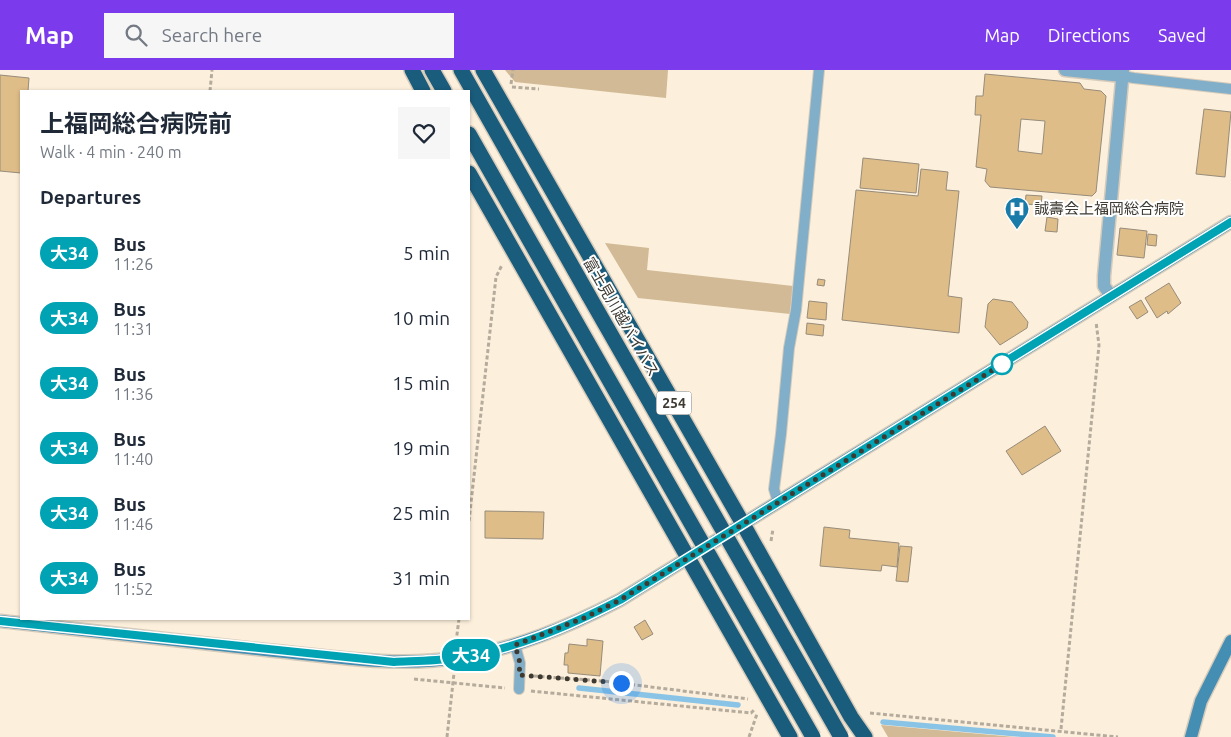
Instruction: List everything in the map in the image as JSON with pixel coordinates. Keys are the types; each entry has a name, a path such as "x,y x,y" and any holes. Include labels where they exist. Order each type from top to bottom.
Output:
{"highway":[{"path":"412,70 422,90"},
{"path":"432,70 443,90"},
{"name":"富士見川越バイパス","path":"460,70 842,737"},
{"name":"254","path":"482,70 743,524 851,717 865,737"},
{"path":"470,136 813,737"},
{"path":"470,175 790,737"}],"street":[{"path":"1065,70 1123,73 1104,276 1104,286 1111,296"},
{"path":"0,621 394,662 455,658 515,645 584,618 620,600 1231,222"},
{"path":"1191,737 1201,701 1231,642"}],"lane":[{"path":"778,502 774,489 789,348 796,310 819,70"},
{"path":"1123,73 1134,78 1231,88"},
{"path":"515,645 520,663 518,689"}],"path":[{"path":"210,90 212,70"},
{"path":"513,70 510,86 539,89"},
{"path":"470,512 496,277 514,251"},
{"path":"1061,729 1099,345 1097,323 1092,308"},
{"path":"448,737 458,620"},
{"path":"519,675 603,681 746,698 753,702"},
{"path":"453,682 751,713 759,706"},
{"path":"851,717 864,713 877,713 1118,737"},
{"path":"749,737 756,715"}],"shaded area":[{"path":"505,70 668,70 666,98 515,82"},
{"path":"605,243 649,248 647,270 793,286 790,314 638,298"},
{"path":"881,725 1015,737 888,737"}],"building":[{"path":"985,74 1080,83 1084,89 1101,91 1106,96 1096,192 1092,196 990,187 985,181 987,169 976,167 981,115 975,115 976,96 983,96","holes":["1021,119 1045,121 1042,154 1018,151"]},
{"path":"0,75 29,78 28,90 20,90 20,173 0,171"},
{"path":"1204,109 1231,112 1225,177 1196,174"},
{"path":"863,158 919,164 916,193 860,188"},
{"path":"921,169 948,172 946,190 959,191 948,296 962,298 959,333 842,320 856,190 918,196"},
{"path":"1026,195 1042,196 1041,205 1025,204"},
{"path":"1047,217 1058,219 1057,232 1045,231"},
{"path":"1120,228 1147,231 1144,258 1117,255"},
{"path":"1148,234 1157,235 1156,246 1147,245"},
{"path":"818,279 825,280 824,286 817,285"},
{"path":"1169,283 1181,303 1168,314 1167,311 1157,318 1145,298"},
{"path":"993,299 1012,302 1028,322 1027,328 1000,345 985,327 988,304"},
{"path":"1141,300 1148,312 1137,319 1129,307"},
{"path":"809,301 827,303 826,320 807,318"},
{"path":"807,323 824,325 823,336 806,334"},
{"path":"1045,426 1061,451 1022,475 1006,451"},
{"path":"485,511 544,512 543,539 485,538"},
{"path":"824,527 850,530 849,538 899,543 897,567 882,565 881,571 820,566"},
{"path":"900,546 912,547 908,582 896,581"},
{"path":"645,620 653,634 642,640 634,627"},
{"path":"587,639 603,641 600,676 568,673 568,665 564,665 565,653 568,653 569,644 587,646"}],"waterway":[{"path":"579,688 738,705"},
{"path":"883,722 1053,737"}],"bus line":[{"name":"大34","path":"0,621 394,662 455,658 515,645 547,634 620,600 1231,222"}],"place":[{"name":"誠壽会上福岡総合病院","path":"1017,230"}],"route":[{"path":"621,683 519,675 520,663 515,645 547,634 620,600 1004,363 1002,364"}]}
